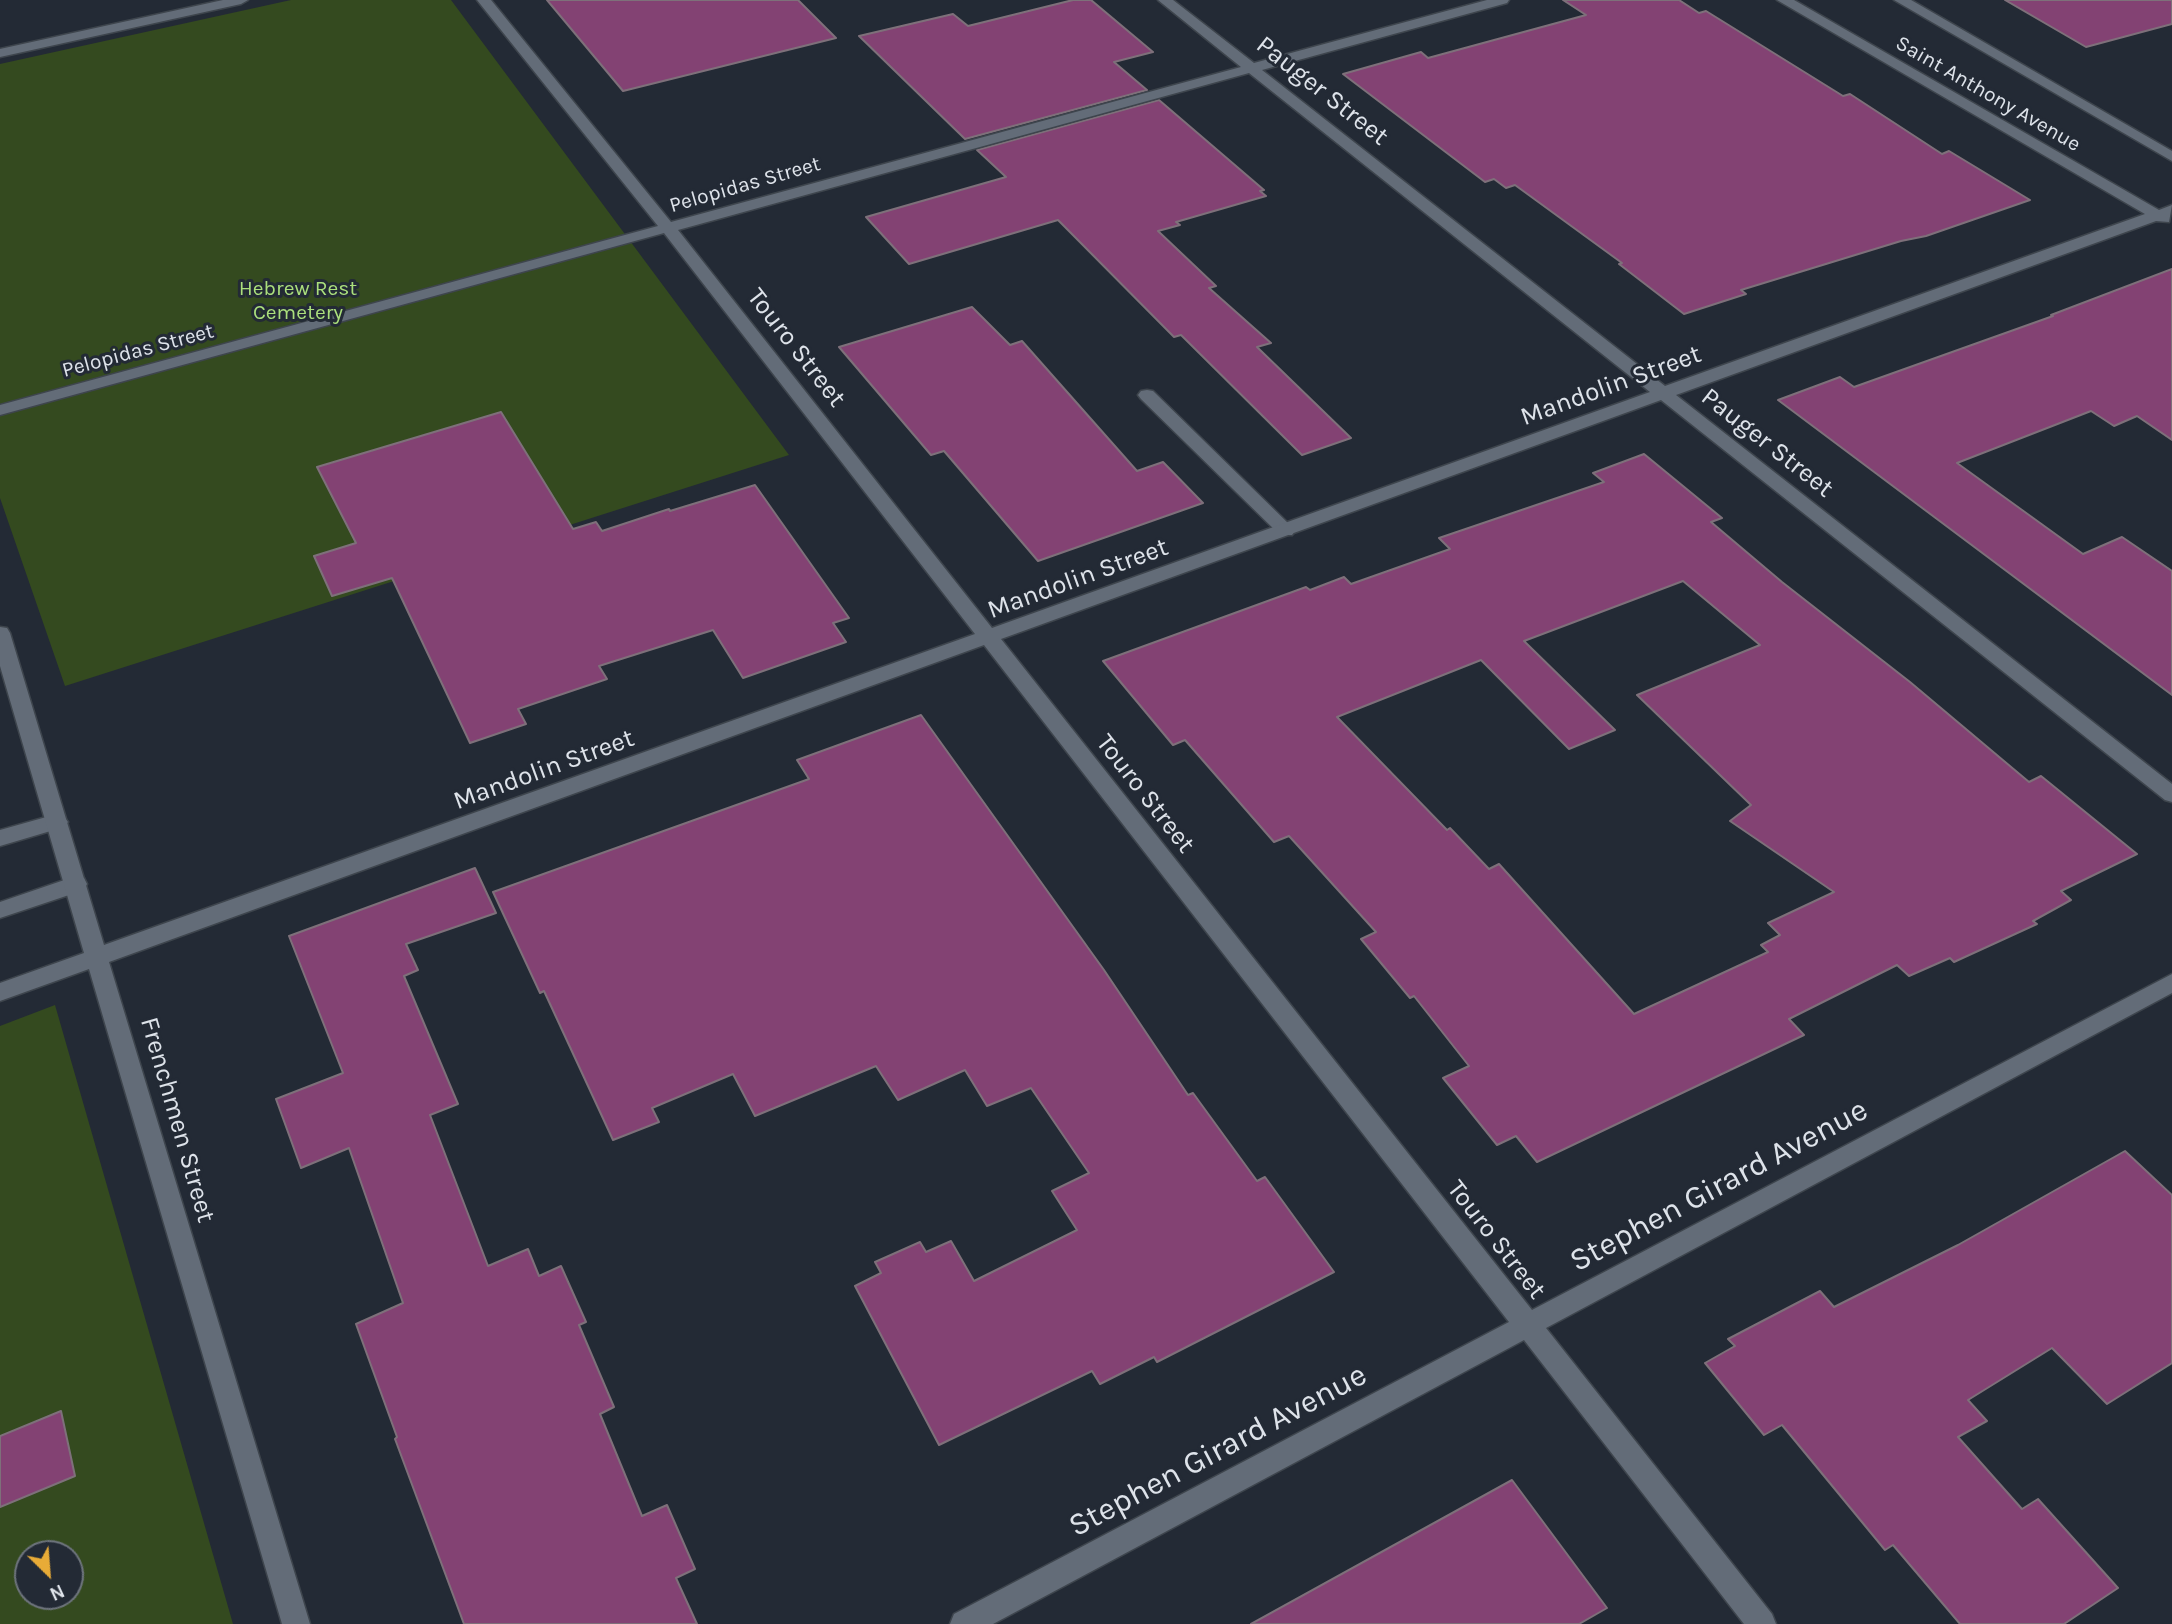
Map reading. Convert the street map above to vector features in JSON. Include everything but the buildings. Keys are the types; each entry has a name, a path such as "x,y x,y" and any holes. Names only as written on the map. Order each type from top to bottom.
{"street":[{"path":"0,53 241,0"},
{"name":"Touro Street","path":"484,0 668,228 987,639 1762,1624"},
{"name":"Pauger Street","path":"1165,0 2172,795"},
{"name":"Pelopidas Street","path":"0,410 1502,0"},
{"name":"Saint Anthony Avenue","path":"1784,0 2167,217"},
{"name":"Saint Anthony Avenue","path":"1900,0 2172,157"},
{"name":"Mandolin Street","path":"0,992 2167,217"},
{"path":"1147,395 1286,531"},
{"name":"Frenchmen Street","path":"0,633 296,1624"},
{"path":"0,838 57,822"},
{"path":"0,910 76,884"},
{"name":"Stephen Girard Avenue","path":"964,1624 2172,983"}],"green space":[{"name":"Hebrew Rest Cemetery","path":"291,0 451,0 789,455 65,686 0,498 0,64"},
{"path":"55,1005 233,1624 0,1624 0,1026"}]}
